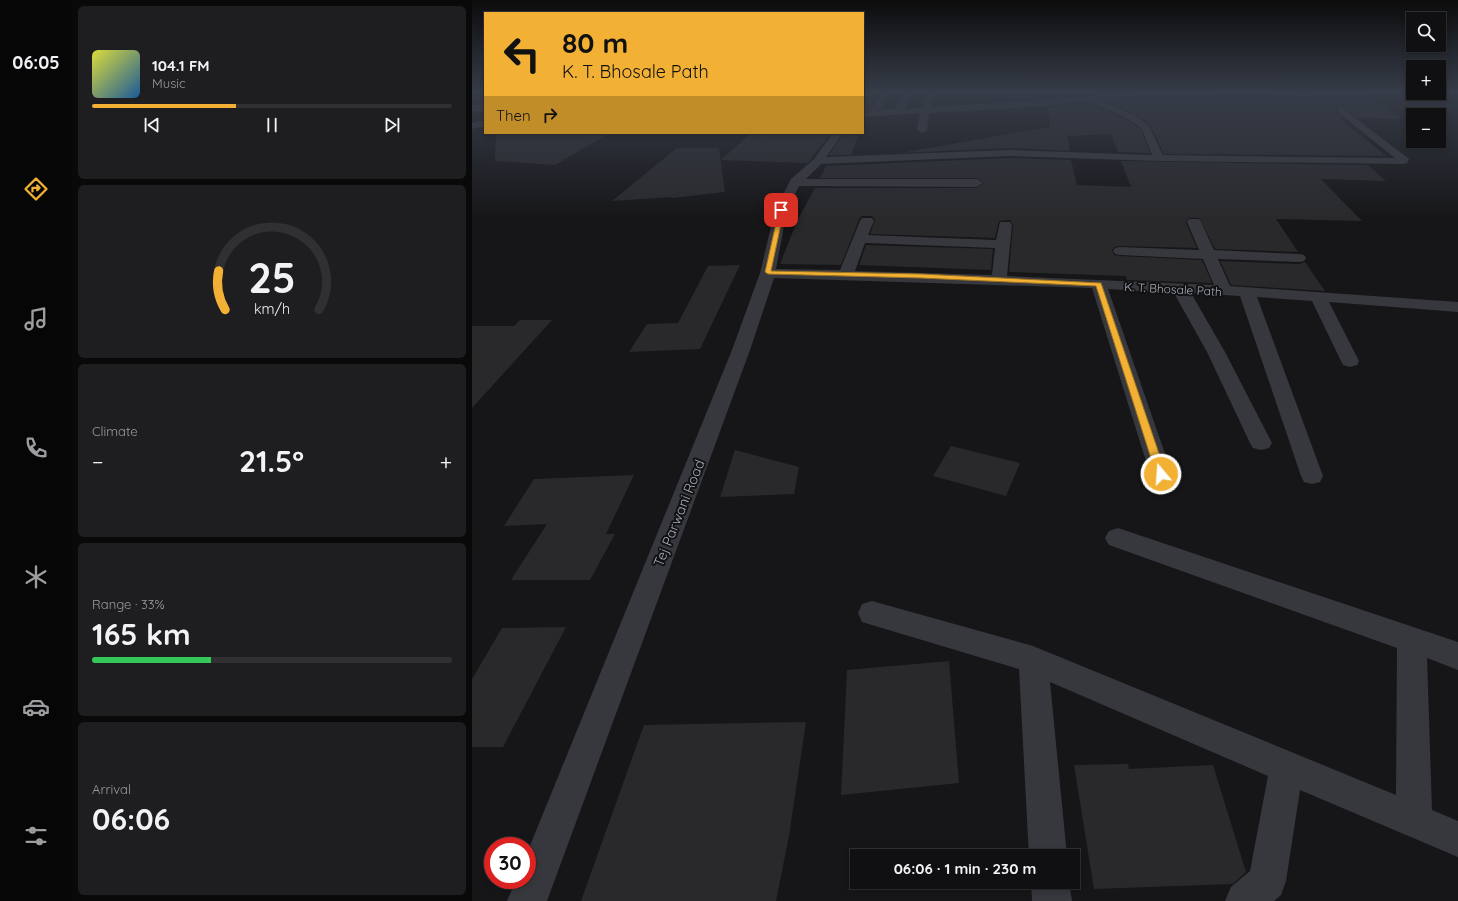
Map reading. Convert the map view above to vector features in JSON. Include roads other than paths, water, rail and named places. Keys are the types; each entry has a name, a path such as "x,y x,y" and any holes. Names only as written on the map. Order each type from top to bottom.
{"street":[{"name":"Tej Parwani Road","path":"527,901 703,452 741,350 768,272 781,210 795,182 818,161 837,135"},
{"path":"1149,135 1159,158"},
{"path":"818,161 1009,153 1159,158 1403,161 1404,159 1373,135"},
{"path":"795,182 977,183"},
{"path":"846,274 867,221"},
{"path":"1194,222 1210,254 1225,292"},
{"path":"999,280 1005,225"},
{"path":"860,239 1003,244"},
{"path":"1120,251 1299,258"},
{"name":"K. T. Bhosale Path","path":"768,272 1098,284 1458,307"},
{"path":"1098,284 1161,474"},
{"path":"1180,289 1216,352 1261,443"},
{"path":"1247,293 1312,476"},
{"path":"1318,297 1350,361"},
{"path":"1118,538 1458,656"},
{"path":"872,613 1033,660 1414,819 1458,839"},
{"path":"1412,641 1414,819"},
{"path":"1033,660 1047,849"},
{"path":"1245,901 1267,880 1287,766"},
{"path":"1051,889 1052,901"}]}
